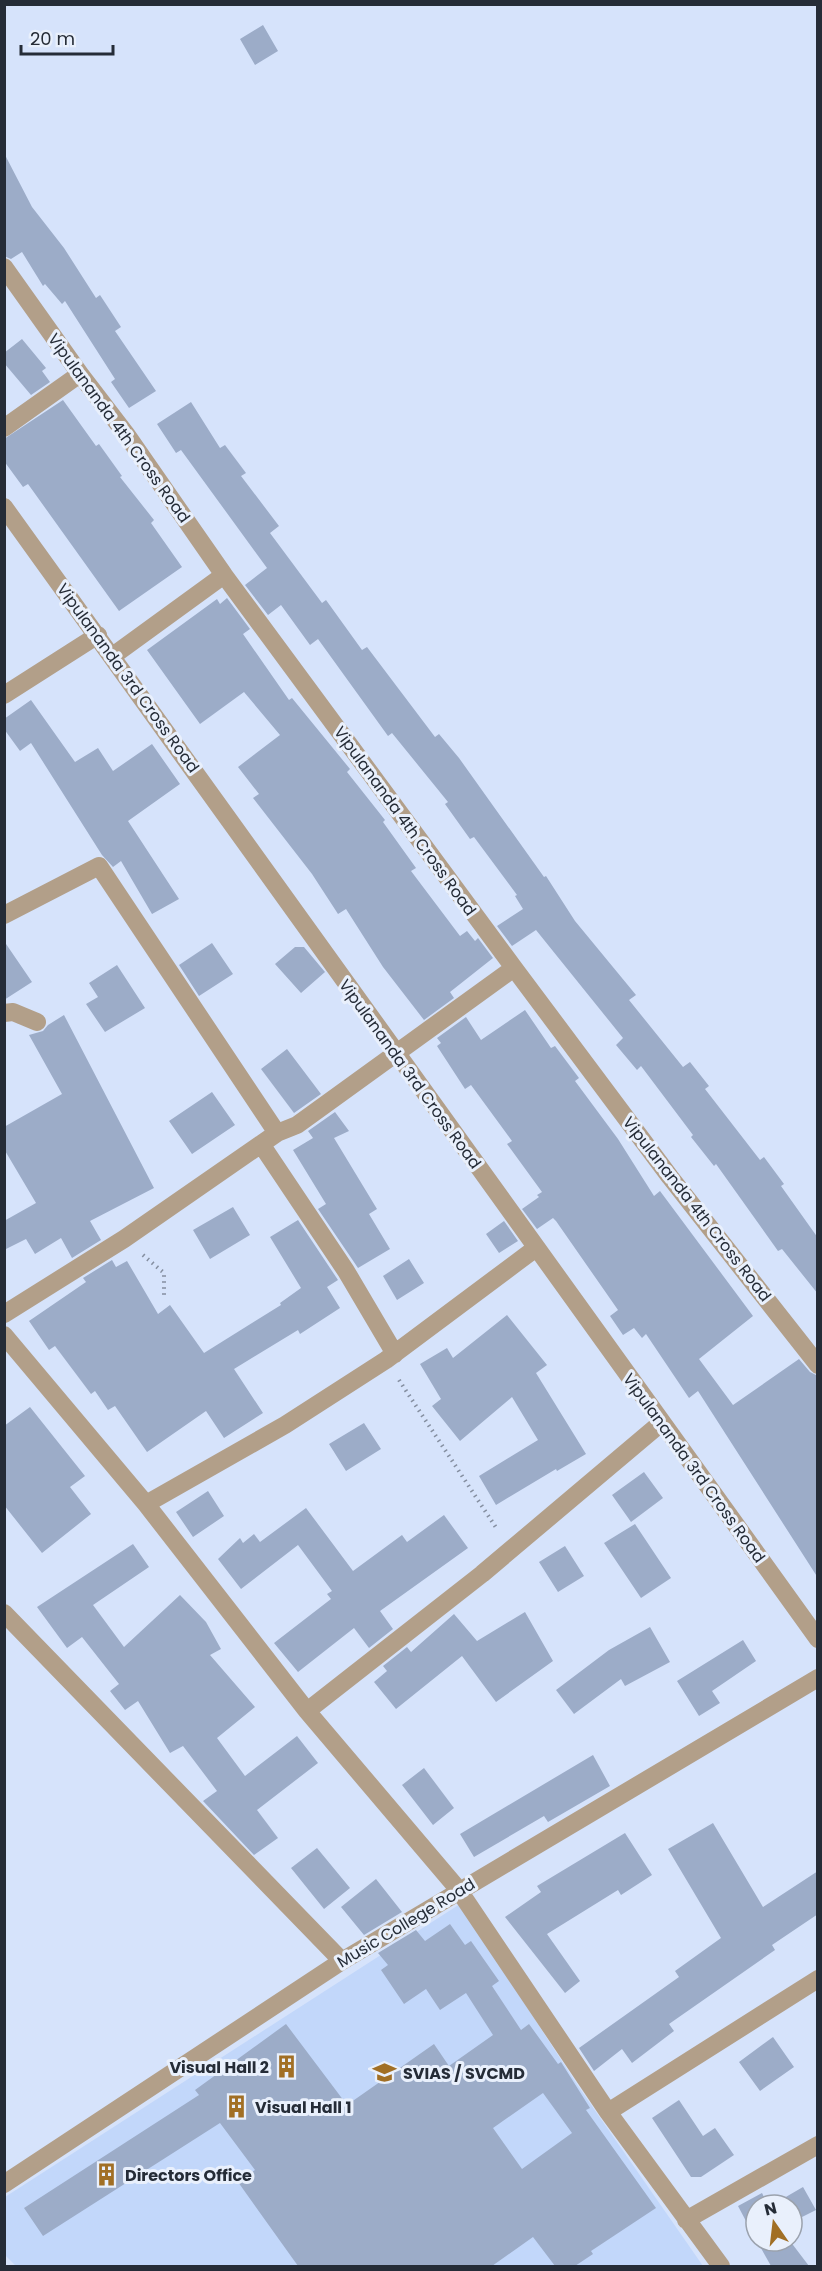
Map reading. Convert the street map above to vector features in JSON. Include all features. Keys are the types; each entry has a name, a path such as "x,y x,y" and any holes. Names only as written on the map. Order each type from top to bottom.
{"street":[{"name":"Vipulananda 4th Cross Road","path":"4,267 126,434 224,575 514,968 670,1177 818,1365"},
{"path":"4,428 80,374"},
{"name":"Vipulananda 3rd Cross Road","path":"4,507 114,655 395,1054 818,1639"},
{"path":"114,655 224,575"},
{"path":"4,695 98,634"},
{"path":"4,915 99,866 277,1133"},
{"path":"4,1314 124,1239 277,1133 297,1125 514,968"},
{"path":"4,1013 13,1012 37,1022"},
{"path":"261,1144 346,1271 391,1357"},
{"path":"146,1504 285,1425 391,1357 536,1248"},
{"path":"4,1335 146,1504 307,1712 458,1890 608,2112 721,2266"},
{"path":"307,1712 510,1550 661,1424"},
{"path":"4,1613 342,1961"},
{"name":"Music College Road","path":"4,2184 342,1961 818,1678"},
{"path":"608,2112 818,1979"},
{"path":"686,2220 818,2145"}],"path":[{"path":"124,1239 164,1274 164,1296"},
{"path":"391,1357 510,1550"}],"shaded area":[{"name":"SVIAS / SVCMD","path":"460,1904 578,2086 703,2266 16,2266 5,2255 5,2197"}],"building":[{"path":"263,25 278,51 255,65 240,39"},
{"path":"4,153 32,207 64,248 96,298 100,295 121,327 115,331 156,391 129,408 111,382 115,379 65,301 62,304 45,284 43,286 22,252 11,259 4,256"},
{"path":"22,339 46,368 42,371 50,382 31,395 4,363 4,353"},
{"path":"63,400 96,446 99,444 122,476 120,477 154,520 151,523 182,567 119,611 28,484 23,487 4,461 4,439"},
{"path":"191,402 220,448 225,445 246,473 241,476 279,526 270,533 322,603 326,600 362,650 367,647 435,737 439,734 459,758 544,877 546,876 575,921 636,995 629,1000 683,1067 690,1062 709,1086 705,1089 760,1160 764,1157 784,1184 781,1186 818,1238 818,1294 782,1249 778,1251 716,1164 714,1166 691,1137 693,1135 641,1066 637,1070 616,1045 623,1038 536,930 512,946 497,926 523,909 515,896 517,895 474,837 470,839 445,804 448,802 392,733 388,736 318,639 310,645 281,605 268,615 245,585 267,568 181,450 176,453 157,424"},
{"path":"227,598 250,629 243,634 289,700 292,698 350,769 347,772 385,820 383,822 416,868 411,871 460,936 467,931 475,941 478,938 493,958 450,992 454,998 424,1020 383,967 346,909 338,914 312,874 253,798 259,794 238,767 280,735 244,692 200,724 147,650 217,599 220,604"},
{"path":"31,700 75,762 98,748 113,771 152,744 180,784 128,821 179,899 152,914 121,861 113,867 102,855 31,743 20,751 4,729 4,719"},
{"path":"4,941 32,982 4,1000"},
{"path":"212,943 233,974 199,996 179,965"},
{"path":"295,947 304,947 325,972 301,993 275,964"},
{"path":"117,965 145,1008 105,1032 86,1004 98,997 89,983"},
{"path":"525,1010 551,1048 555,1046 579,1078 575,1081 618,1139 654,1196 660,1191 753,1316 699,1359 733,1405 799,1359 810,1372 818,1376 818,1578 698,1391 689,1398 646,1334 642,1338 634,1328 623,1335 610,1316 618,1310 556,1221 553,1218 537,1229 522,1209 539,1197 537,1195 542,1192 507,1144 512,1141 471,1085 465,1089 437,1046 441,1043 437,1038 466,1017 481,1040"},
{"path":"64,1015 154,1188 90,1221 101,1240 72,1258 61,1238 35,1254 26,1239 4,1250 4,1221 36,1203 4,1149 4,1127 62,1094 29,1035 43,1031"},
{"path":"287,1049 321,1094 294,1113 261,1069"},
{"path":"212,1092 235,1125 192,1154 169,1121"},
{"path":"335,1112 349,1131 334,1138 377,1209 369,1214 390,1249 358,1268 318,1209 326,1204 293,1150 313,1138 308,1131"},
{"path":"233,1207 250,1235 210,1259 193,1230"},
{"path":"298,1220 338,1280 327,1287 340,1308 300,1334 298,1330 234,1369 263,1413 224,1438 206,1411 147,1452 115,1406 108,1410 95,1391 91,1394 55,1346 49,1350 29,1321 86,1282 83,1278 112,1260 116,1267 127,1261 158,1314 170,1305 204,1353 281,1305 280,1303 301,1288 270,1237"},
{"path":"504,1221 518,1241 499,1253 486,1234"},
{"path":"409,1259 424,1283 397,1300 383,1276"},
{"path":"507,1315 547,1365 536,1373 586,1454 496,1505 479,1476 538,1440 512,1397 460,1441 432,1406 441,1399 420,1364 447,1348 453,1358"},
{"path":"30,1407 85,1476 70,1487 91,1514 42,1553 4,1505 4,1426"},
{"path":"364,1423 381,1449 346,1471 329,1444"},
{"path":"644,1472 663,1498 631,1522 612,1495"},
{"path":"208,1491 224,1516 193,1537 176,1512"},
{"path":"306,1508 353,1571 402,1535 407,1542 444,1515 468,1548 380,1611 393,1629 369,1648 354,1628 298,1672 274,1643 331,1599 327,1594 332,1591 298,1545 241,1589 218,1559 240,1538 243,1543 254,1534 260,1542"},
{"path":"635,1524 671,1578 641,1598 604,1543"},
{"path":"133,1544 149,1567 93,1605 124,1647 180,1595 206,1622 221,1649 210,1655 255,1707 217,1738 245,1776 297,1736 318,1763 257,1810 278,1838 254,1855 203,1801 217,1791 183,1746 170,1753 138,1701 125,1710 110,1691 119,1684 82,1637 67,1648 37,1607"},
{"path":"565,1546 584,1576 558,1592 539,1562"},
{"path":"525,1612 553,1661 496,1702 462,1656 396,1709 374,1682 387,1671 383,1666 407,1647 411,1652 454,1614 477,1641"},
{"path":"650,1627 670,1662 625,1686 621,1679 574,1714 556,1690 609,1650"},
{"path":"743,1640 756,1661 712,1691 720,1703 699,1716 677,1681"},
{"path":"593,1755 610,1786 548,1822 544,1816 474,1857 460,1834"},
{"path":"424,1768 454,1808 433,1825 402,1785"},
{"path":"713,1823 763,1907 818,1871 818,1914 772,1945 775,1950 669,2024 674,2031 632,2063 622,2049 594,2071 579,2048 679,1977 675,1971 721,1938 668,1849"},
{"path":"625,1833 652,1875 621,1895 618,1890 547,1934 580,1981 565,1993 505,1917 541,1892 537,1886"},
{"path":"317,1848 350,1888 324,1909 291,1868"},
{"path":"376,1879 402,1912 364,1935 341,1907"},
{"name":"SVIAS / SVCMD","path":"450,1924 465,1945 471,1941 499,1981 492,1986 521,2030 529,2024 558,2064 561,2062 590,2108 586,2110 656,2208 591,2251 593,2254 575,2266 555,2266 533,2237 492,2266 298,2266 238,2182 255,2170 220,2123 43,2236 24,2208 199,2095 195,2090 286,2024 347,2105 434,2044 449,2066 493,2035 466,1993 440,2010 426,1989 404,2004 381,1970 388,1965 378,1953 416,1930 425,1941","holes":["543,2093 572,2133 522,2169 493,2128"]},
{"path":"773,2037 794,2067 760,2091 739,2062"},
{"path":"679,2100 703,2136 715,2128 734,2155 701,2177 691,2177 652,2118"},
{"path":"803,2187 816,2210 804,2216 804,2193 793,2193"},
{"path":"744,2203 744,2217 738,2206"},
{"path":"764,2253 799,2253 809,2266 771,2266"}],"place":[{"name":"Visual Hall 2","path":"287,2067"},
{"name":"SVIAS / SVCMD","path":"385,2073"},
{"name":"Visual Hall 1","path":"237,2107"},
{"name":"Directors Office","path":"107,2175"}]}
